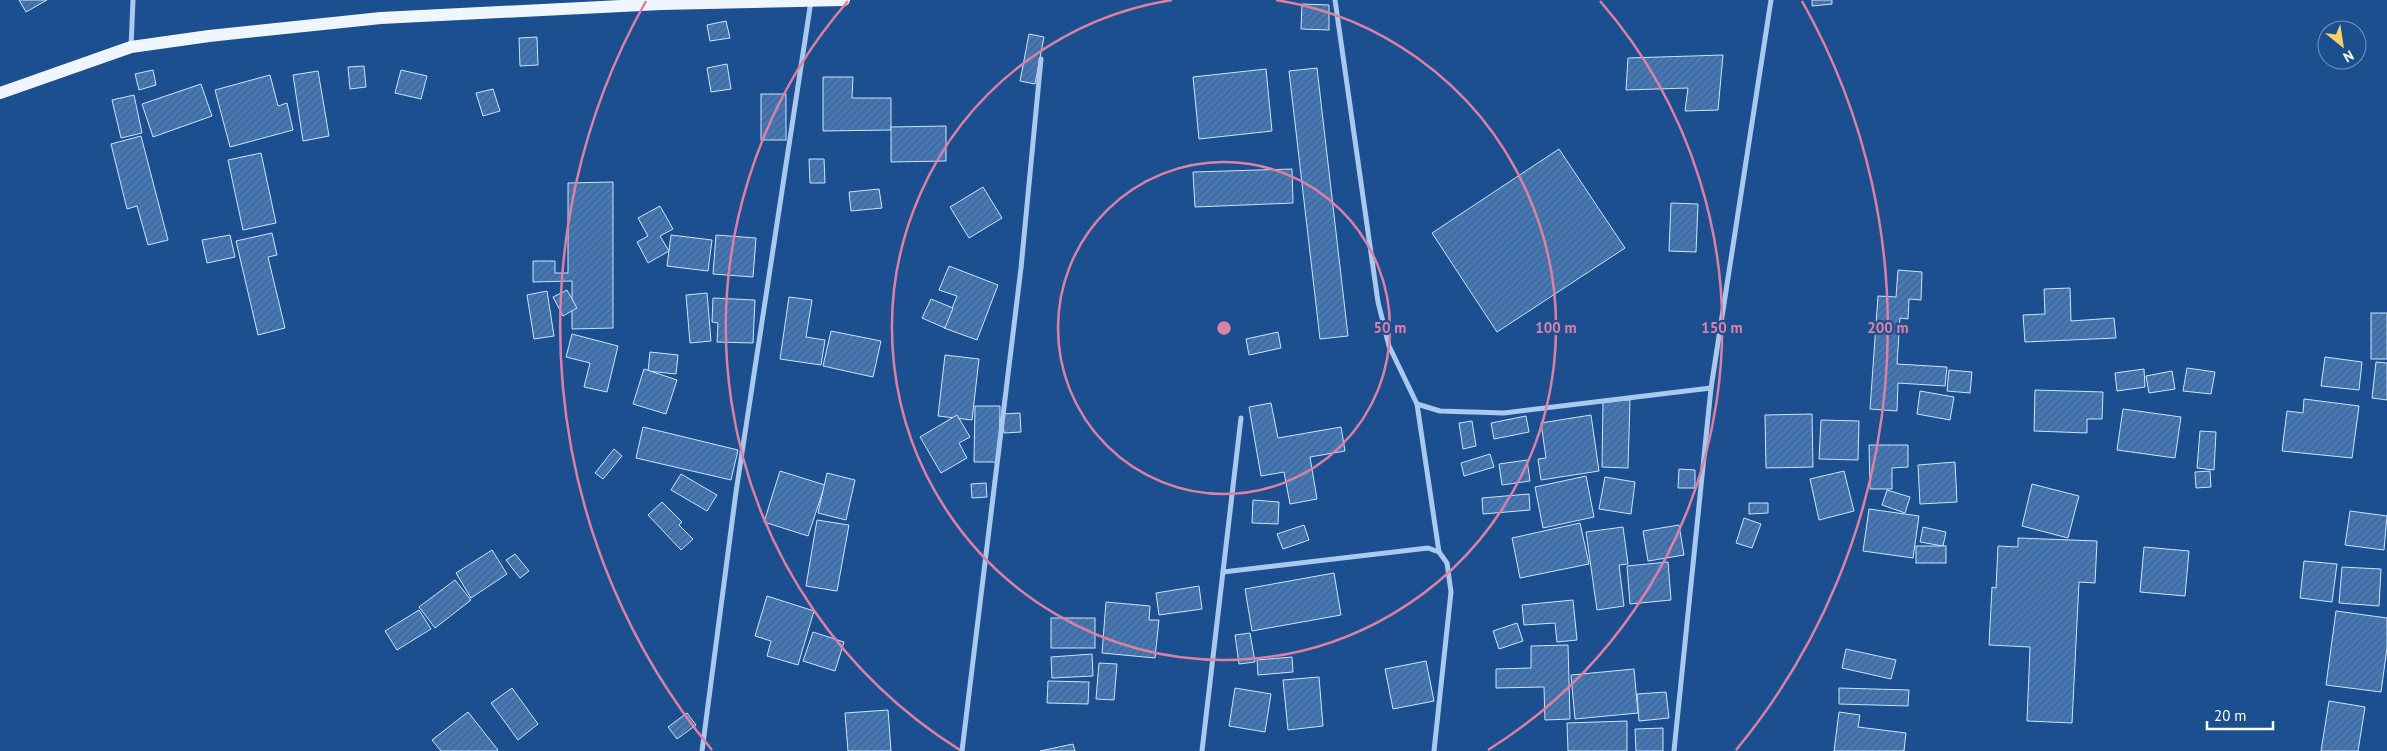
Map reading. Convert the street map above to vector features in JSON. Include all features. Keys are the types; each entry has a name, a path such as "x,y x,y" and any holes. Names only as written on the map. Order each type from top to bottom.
{"main road":[{"path":"0,93 132,48 209,36 381,18 661,2 844,0"}],"street":[{"path":"132,48 133,0"},
{"path":"702,751 736,492 811,0"},
{"path":"1335,0 1378,302 1389,346 1417,404 1439,552 1447,564 1451,592 1434,751"},
{"path":"1674,751 1711,388 1771,0"},
{"path":"962,751 1022,268 1041,59"},
{"path":"1417,404 1440,411 1504,413 1711,388"},
{"path":"1202,751 1241,418"},
{"path":"1223,572 1428,548 1439,552"}],"building":[{"path":"19,0 47,0 26,12"},
{"path":"1812,0 1832,0 1832,4 1812,6"},
{"path":"1302,4 1329,5 1329,30 1301,29"},
{"path":"726,21 730,38 710,41 707,25"},
{"path":"1029,34 1044,37 1035,84 1020,81"},
{"path":"537,37 538,65 520,66 519,38"},
{"path":"1723,55 1718,110 1685,111 1688,88 1626,90 1628,58"},
{"path":"727,64 731,89 711,92 707,68"},
{"path":"364,66 366,87 350,89 348,67"},
{"path":"1317,68 1348,336 1320,339 1289,71"},
{"path":"1266,69 1272,131 1199,139 1193,77"},
{"path":"153,70 156,85 139,90 135,74"},
{"path":"401,70 427,76 421,99 395,93"},
{"path":"318,71 329,136 303,141 293,75"},
{"path":"270,75 278,106 287,103 293,130 230,147 215,90"},
{"path":"823,77 853,77 852,98 891,98 891,130 823,131"},
{"path":"201,84 212,116 153,137 142,104"},
{"path":"493,89 500,111 483,116 476,93"},
{"path":"761,94 786,94 786,140 761,140"},
{"path":"134,95 142,133 121,138 112,100"},
{"path":"946,126 946,161 891,162 891,127"},
{"path":"141,136 168,240 148,245 137,206 127,209 111,144"},
{"path":"1559,149 1625,248 1497,332 1432,233"},
{"path":"261,153 276,223 243,230 228,160"},
{"path":"809,159 824,159 825,183 810,183"},
{"path":"1292,169 1293,203 1195,207 1193,172"},
{"path":"613,182 613,328 572,329 572,281 533,282 533,261 555,261 555,273 568,273 568,183"},
{"path":"983,187 1002,218 969,238 950,207"},
{"path":"879,189 882,208 851,211 849,192"},
{"path":"1671,203 1698,204 1696,252 1669,251"},
{"path":"660,206 673,229 660,236 669,251 648,263 637,242 648,236 638,218"},
{"path":"272,233 277,255 268,257 285,328 258,335 236,241"},
{"path":"230,235 235,257 207,263 202,240"},
{"path":"671,235 712,240 708,271 667,266"},
{"path":"716,235 756,238 753,277 713,274"},
{"path":"949,266 998,285 977,340 944,328 957,296 939,290"},
{"path":"1898,270 1922,272 1921,300 1909,299 1908,319 1900,318 1897,364 1947,367 1945,386 1898,383 1897,411 1870,409 1878,296 1896,297"},
{"path":"2070,288 2071,321 2114,318 2116,338 2025,342 2023,315 2045,314 2044,289"},
{"path":"567,290 577,308 563,316 553,297"},
{"path":"547,291 554,336 534,339 527,295"},
{"path":"707,293 711,341 690,343 686,295"},
{"path":"789,297 812,300 806,337 825,340 821,365 780,359"},
{"path":"713,298 755,300 753,343 717,342 718,323 712,322"},
{"path":"931,299 953,308 945,328 922,318"},
{"path":"2371,313 2387,313 2387,359 2371,359"},
{"path":"831,331 881,341 873,377 823,366"},
{"path":"1278,332 1281,348 1249,355 1246,339"},
{"path":"572,334 618,346 607,392 584,387 590,363 566,357"},
{"path":"650,352 678,355 676,374 648,371"},
{"path":"945,355 979,359 972,420 938,416"},
{"path":"2325,357 2362,362 2359,390 2321,386"},
{"path":"2376,362 2387,363 2387,400 2372,398"},
{"path":"2187,368 2215,372 2211,394 2183,391"},
{"path":"644,369 677,380 666,414 633,404"},
{"path":"2144,369 2145,387 2117,391 2115,373"},
{"path":"1949,370 1972,372 1970,393 1947,391"},
{"path":"2172,371 2175,389 2149,393 2146,376"},
{"path":"2035,390 2103,392 2102,419 2087,419 2087,433 2034,431"},
{"path":"1920,391 1954,397 1950,420 1917,414"},
{"path":"2304,399 2359,406 2352,458 2282,451 2287,411 2303,413"},
{"path":"1603,400 1630,400 1628,468 1602,467"},
{"path":"1271,403 1278,438 1341,427 1345,451 1310,457 1317,499 1290,504 1284,472 1261,476 1249,407"},
{"path":"975,406 1000,406 999,462 974,462"},
{"path":"2123,409 2181,417 2175,458 2117,450"},
{"path":"1020,413 1021,432 1004,433 1002,414"},
{"path":"1812,414 1813,467 1766,468 1765,415"},
{"path":"957,415 970,437 959,443 967,458 941,473 920,437"},
{"path":"1591,415 1599,471 1541,480 1538,459 1546,458 1541,423"},
{"path":"1526,416 1529,432 1494,439 1491,423"},
{"path":"1821,420 1859,421 1858,460 1819,459"},
{"path":"1472,421 1476,446 1463,449 1459,423"},
{"path":"643,427 738,450 731,480 636,458"},
{"path":"2200,431 2216,432 2214,470 2197,468"},
{"path":"1869,445 1908,445 1908,467 1892,468 1892,489 1870,489"},
{"path":"614,449 622,456 603,479 595,473"},
{"path":"1490,454 1494,467 1464,476 1461,463"},
{"path":"1527,460 1530,481 1502,485 1499,464"},
{"path":"1955,462 1957,502 1920,504 1918,465"},
{"path":"1679,469 1695,470 1695,488 1678,488"},
{"path":"780,471 825,485 808,536 764,522"},
{"path":"1844,471 1854,511 1819,520 1810,479"},
{"path":"2210,471 2211,487 2196,488 2195,472"},
{"path":"827,473 855,480 846,520 818,513"},
{"path":"681,474 717,495 707,511 671,490"},
{"path":"1586,476 1594,517 1543,528 1535,487"},
{"path":"1605,477 1635,482 1631,514 1599,509"},
{"path":"986,483 987,497 972,498 971,484"},
{"path":"2032,484 2079,496 2068,538 2022,526"},
{"path":"1887,490 1910,497 1905,513 1882,505"},
{"path":"1529,494 1530,510 1483,514 1482,498"},
{"path":"1253,500 1279,502 1278,524 1252,523"},
{"path":"662,502 682,522 679,525 693,539 681,550 648,515"},
{"path":"1749,503 1768,503 1768,513 1749,514"},
{"path":"1869,509 1919,516 1913,558 1863,551"},
{"path":"2350,511 2387,516 2384,550 2345,545"},
{"path":"1744,518 1761,524 1752,548 1736,543"},
{"path":"817,520 849,525 837,591 806,586"},
{"path":"1580,523 1589,564 1520,578 1512,538"},
{"path":"1304,525 1309,540 1283,549 1277,534"},
{"path":"1679,525 1684,555 1648,561 1643,531"},
{"path":"1623,527 1628,564 1619,565 1624,606 1597,610 1586,532"},
{"path":"1923,527 1946,532 1943,546 1920,542"},
{"path":"2018,538 2097,541 2095,583 2079,582 2072,723 2027,721 2030,647 1989,645 1992,587 1996,588 1998,546 2018,547"},
{"path":"1916,546 1946,546 1946,563 1916,563"},
{"path":"2144,547 2189,551 2185,596 2140,592"},
{"path":"492,550 507,574 471,598 456,573"},
{"path":"515,554 529,571 520,578 506,560"},
{"path":"2304,561 2337,564 2332,602 2300,598"},
{"path":"1668,562 1671,600 1630,604 1627,566"},
{"path":"2342,567 2381,569 2379,606 2339,603"},
{"path":"1334,573 1341,615 1252,631 1245,589"},
{"path":"455,580 471,600 435,628 419,607"},
{"path":"1199,586 1202,609 1159,615 1156,593"},
{"path":"767,596 814,611 798,665 767,656 771,641 755,636"},
{"path":"1573,600 1577,640 1557,642 1555,623 1524,625 1522,605"},
{"path":"1106,602 1150,606 1149,620 1159,620 1155,658 1102,653"},
{"path":"419,610 431,629 397,650 385,631"},
{"path":"2336,611 2387,618 2387,648 2381,692 2326,685"},
{"path":"1051,618 1095,618 1095,648 1051,648"},
{"path":"1517,623 1523,641 1499,649 1493,631"},
{"path":"813,632 844,642 835,671 803,661"},
{"path":"1250,633 1255,662 1239,664 1235,635"},
{"path":"1568,645 1570,719 1545,720 1544,687 1496,688 1496,669 1531,668 1531,646"},
{"path":"1846,649 1896,660 1891,679 1842,668"},
{"path":"1092,654 1093,676 1052,678 1051,657"},
{"path":"1292,657 1293,672 1258,675 1257,660"},
{"path":"1426,661 1434,701 1393,709 1385,669"},
{"path":"1099,663 1117,664 1114,700 1096,699"},
{"path":"1634,669 1638,713 1575,719 1571,675"},
{"path":"1319,677 1323,726 1288,730 1283,680"},
{"path":"1048,681 1089,682 1088,704 1047,703"},
{"path":"512,688 538,724 518,740 491,703"},
{"path":"1235,688 1271,694 1265,732 1229,726"},
{"path":"1839,688 1909,690 1908,706 1839,704"},
{"path":"1666,692 1669,718 1639,721 1637,694"},
{"path":"2329,701 2365,707 2358,751 2321,751"},
{"path":"888,710 891,751 848,751 845,713"},
{"path":"468,712 498,750 441,751 432,740"},
{"path":"1839,712 1860,715 1858,727 1906,733 1904,751 1834,751"},
{"path":"687,713 696,725 677,739 668,727"},
{"path":"1627,721 1627,751 1568,751 1567,723"},
{"path":"1663,728 1663,751 1636,751 1635,729"},
{"path":"1073,744 1075,751 1040,751"}]}
